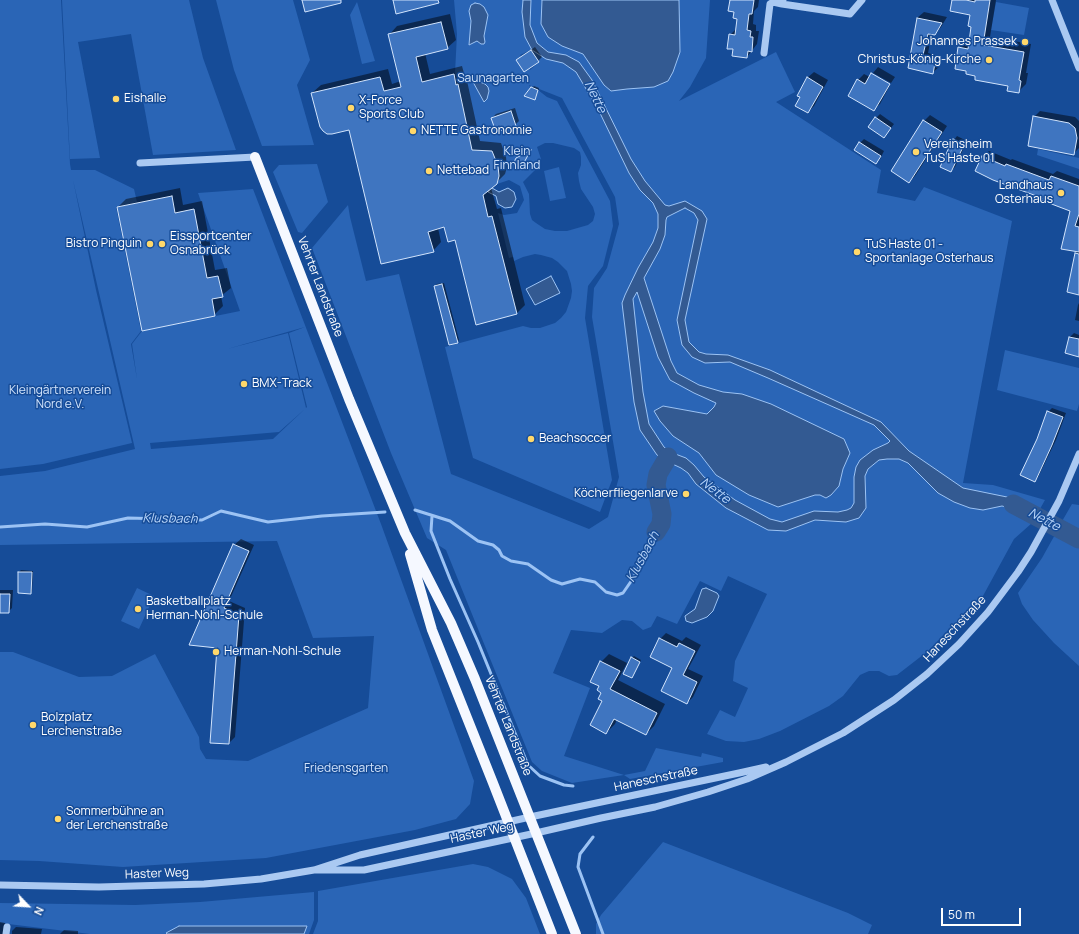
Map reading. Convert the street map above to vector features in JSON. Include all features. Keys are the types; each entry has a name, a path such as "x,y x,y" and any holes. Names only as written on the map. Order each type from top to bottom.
{"main road":[{"name":"Vehrter Landstraße","path":"255,157 349,400 405,533 451,623 475,679 576,934"},
{"name":"Vehrter Landstraße","path":"405,533 432,630 552,934"}],"street":[{"path":"764,53 770,4 773,2 782,2 850,14 862,0"},
{"path":"1052,0 1079,68"},
{"name":"Vehrter Landstraße","path":"140,163 255,157"},
{"name":"Haneschstraße","path":"536,833 663,805 748,779 786,762 843,733 894,700 927,674 959,644 988,612 1018,572 1044,530 1079,454"},
{"name":"Haneschstraße","path":"530,817 786,762"},
{"name":"Haster Weg","path":"0,885 99,887 204,884 261,879 314,870 360,855 530,817"},
{"name":"Haster Weg","path":"314,870 364,870 536,833"}],"green space":[{"path":"0,0 61,0 71,170 95,170 134,189 137,202 116,207 141,331 131,344 137,379 132,344 142,331 240,311 198,193 253,189 381,524 474,781 470,804 456,819 415,830 266,858 123,867 39,861 0,860 0,652 13,652 79,677 112,676 155,654 199,737 200,749 206,759 248,761 368,708 374,636 313,638 277,541 0,545 0,476 45,471 135,449 73,180 96,290 132,443 43,464 0,469","holes":["305,327 289,333 306,408 288,333 227,349","305,409 273,439 151,449 150,443 279,432"]},
{"path":"62,0 189,0 203,58 236,150 153,155 131,34 78,42 100,158 70,159"},
{"path":"216,0 293,0 310,60 297,85 314,145 262,146 234,70"},
{"path":"454,0 542,0 541,24 562,46 583,54 604,85 611,91 627,89 680,52 679,0 710,0 706,58 690,87 679,101 776,52 795,92 776,102 881,170 877,193 915,201 924,187 1012,221 963,483 993,485 1045,500 1032,523 1014,539 978,605 954,631 948,630 928,651 897,675 889,676 879,671 869,671 860,675 843,696 829,706 780,731 759,739 744,742 726,741 707,734 720,710 735,717 748,688 733,681 735,661 767,594 728,576 721,591 700,581 677,624 657,616 651,627 643,630 632,621 622,620 602,633 571,630 553,673 590,688 564,756 624,775 572,783 542,771 532,762 446,550 427,538 391,453 312,248 348,205 366,281 399,274 451,474 589,529 608,517 619,477 592,317 594,288 607,268 619,224 615,197 562,98 529,85 547,97 557,101 610,201 613,226 603,266 588,286 585,318 612,480 600,512 473,458 445,347 523,326 540,328 555,323 566,312 572,291 567,271 552,258 535,254 514,261 513,257 509,258 498,213 504,215 517,213 524,200 520,186 509,180 497,184 499,176 495,158 487,151 480,150 473,155 455,73 457,34","holes":["531,50 539,62 530,70 520,55","545,143 553,143 574,148 580,152 581,165 578,173 579,181 581,189 593,207 595,214 593,221 588,225 567,231 555,231 545,229 532,220 530,214 529,194 523,182 540,165 541,159 537,147","723,392 850,453 843,469 839,486 826,498 820,495 815,495 778,507 716,475 699,453 660,421 654,411 663,406 707,414 714,407"]},
{"path":"357,2 375,61 362,64 350,15"},
{"path":"996,2 1029,8 1024,35 991,30"},
{"path":"1038,149 1079,158 1079,169 1037,155"},
{"path":"317,164 328,202 302,233 298,232 273,172 279,165"},
{"path":"559,167 566,198 550,201 544,171"},
{"path":"1005,350 1079,368 1079,404 1077,411 997,390"},
{"path":"1072,504 1079,505 1079,534 1061,523"},
{"path":"1057,531 1079,544 1079,666 1054,643 1033,620 1022,604 1018,593 1042,558"},
{"name":"Basketballplatz Herman-Nohl-Schule","path":"137,588 154,596 139,629 121,621"},
{"path":"656,748 701,757 702,753 723,758 723,762 630,779 624,775 645,771"},
{"path":"663,842 848,913 872,925 868,934 596,934 596,924 601,915"},
{"path":"473,864 488,867 512,879 526,898 540,934 313,934 318,921 318,891"},
{"path":"314,892 314,920 309,934 90,934 0,923 0,903 135,905 200,902"}],"water":[{"path":"523,0 531,0 530,25 537,43 548,52 566,55 579,62 592,80 631,159 645,181 665,205 669,206 685,201 702,211 707,219 685,320 689,342 699,352 706,354 728,355 770,370 881,422 909,451 963,488 1007,497 1038,511 1034,520 1010,508 1002,506 983,510 970,508 954,502 938,493 908,463 899,459 887,459 879,460 868,469 865,476 866,508 859,518 846,522 815,520 786,531 768,530 726,508 696,484 688,473 657,455 640,430 634,402 622,303 638,268 653,242 658,228 658,214 653,203 640,190 629,173 598,109 576,72 563,63 546,59 532,50 525,37 522,12","holes":["685,208 694,213 698,220 677,320 682,345 692,357 705,363 730,362 874,425 890,441 873,450 860,460 856,467 854,477 854,503 851,508 838,512 814,511 782,522 770,519 735,500 704,477 686,458 670,452 664,447 649,424 643,392 633,299 637,292 658,357 670,380 716,403 707,414 663,406 654,411 660,421 673,436 699,453 716,475 749,495 778,507 815,495 820,495 826,498 831,495 839,486 843,469 850,453 844,439 771,404 742,394 723,392 699,385 677,373 671,361 644,278 660,249 665,235 667,217"]},
{"path":"542,0 679,0 680,52 668,81 654,87 611,91 604,85 583,54 562,46 548,37 541,24"},
{"path":"475,3 484,7 488,15 484,36 485,42 484,44 481,44 477,41 469,45 471,21 469,11 471,5"},
{"path":"477,81 488,87 489,91 487,99 484,102 473,82"},
{"path":"492,188 499,192 508,188 514,192 516,199 512,207 505,208 498,204 496,196 488,192"},
{"path":"551,276 560,293 535,305 526,289"},
{"path":"1061,523 1079,534 1079,544 1057,531"},
{"path":"706,588 717,593 719,596 713,611 707,617 692,623 686,621 685,616 695,609 702,589"},
{"path":"179,926 307,926 304,934 166,933"}],"building":[{"path":"302,0 341,0 341,3 305,12"},
{"path":"393,0 438,0 439,3 396,14"},
{"path":"730,0 754,0 752,14 749,14 747,30 751,31 750,37 753,37 752,52 748,51 747,58 732,56 733,49 727,49 729,34 735,35 737,19 733,18 734,12 728,11"},
{"name":"Christus-König-Kirche","path":"952,0 966,0 975,2 975,0 990,0 983,45 1024,52 1019,80 1021,81 1019,93 1007,91 1008,86 975,80 975,76 966,74 966,71 955,69 958,47 968,49 971,27 968,26 970,15 950,11"},
{"path":"917,18 942,23 935,35 928,34 922,59 935,63 933,74 908,68"},
{"name":"Nettebad","path":"441,22 448,49 416,57 422,82 454,74 456,85 458,84 472,150 492,151 498,166 499,176 497,184 483,195 488,217 492,216 517,314 476,325 455,240 448,242 444,227 428,232 434,252 381,264 349,130 332,134 327,134 323,131 320,127 311,93 380,77 384,91 401,87 388,34"},
{"path":"531,50 539,62 524,72 516,60"},
{"path":"871,73 890,84 874,111 848,96 857,79 865,84"},
{"path":"807,77 823,87 808,113 795,106 800,97 797,96"},
{"path":"531,87 538,90 535,100 524,96"},
{"path":"511,111 516,126 496,132 491,118"},
{"path":"1033,116 1069,123 1075,128 1077,138 1074,155 1028,146"},
{"path":"875,117 891,128 884,138 868,127"},
{"name":"Vereinsheim TuS Haste 01","path":"923,120 942,132 909,183 891,171"},
{"path":"953,139 964,145 951,172 940,167"},
{"path":"859,142 881,156 876,164 854,150"},
{"path":"531,150 522,166 516,169 514,162 516,158"},
{"path":"982,156 1005,166 1006,164 1049,180 1051,176 1079,186 1079,214 1075,226 1079,227 1079,252 1061,249 1070,211 1041,200 1042,198 993,180 975,171"},
{"name":"Eissportcenter Osnabrück","path":"172,196 175,213 194,209 207,278 218,276 223,297 212,299 215,316 142,331 117,207"},
{"path":"1075,253 1079,254 1079,295 1067,292"},
{"path":"442,284 458,343 449,345 434,286"},
{"path":"1069,337 1079,339 1079,357 1065,353"},
{"path":"1047,411 1063,417 1035,482 1020,475 1037,439"},
{"name":"Herman-Nohl-Schule","path":"233,544 249,551 224,608 239,615 229,744 210,743 217,648 189,645"},
{"path":"18,572 32,572 31,594 18,593"},
{"path":"0,594 10,594 9,613 0,613"},
{"path":"659,638 677,647 679,643 695,651 683,675 697,682 687,704 661,691 672,668 650,657"},
{"path":"631,657 640,662 632,678 623,674"},
{"path":"600,661 620,671 610,689 657,713 646,735 614,719 606,734 590,725 602,701 598,699 601,693 597,690 599,686 590,682"}],"waterway":[{"name":"Klusbach","path":"656,532 661,524 662,514 656,485 658,474 668,457"},
{"name":"Nette","path":"1013,504 1079,539"},
{"name":"Klusbach","path":"415,510 450,521 478,541 493,545 499,550 502,556 511,561 528,564 551,580 562,584 580,579 595,582 606,592 617,595 623,593 634,577 656,532"},
{"name":"Klusbach","path":"0,527 45,524 87,527 128,518 202,520 221,511 268,522 322,516 385,512"},
{"path":"432,516 431,531 528,765 540,776 564,785 573,786"},
{"path":"593,837 580,854 578,867 603,934"}],"place":[{"name":"Johannes Prassek","path":"1025,42"},
{"name":"Christus-König-Kirche","path":"989,60"},
{"name":"Eishalle","path":"116,99"},
{"name":"X-Force Sports Club","path":"351,108"},
{"name":"NETTE Gastronomie","path":"413,131"},
{"name":"Vereinsheim TuS Haste 01","path":"916,152"},
{"name":"Nettebad","path":"429,171"},
{"name":"Landhaus Osterhaus","path":"1061,193"},
{"name":"Bistro Pinguin","path":"150,244"},
{"name":"Eissportcenter Osnabrück","path":"162,244"},
{"name":"TuS Haste 01 - Sportanlage Osterhaus","path":"857,252"},
{"name":"BMX-Track","path":"244,384"},
{"name":"Beachsoccer","path":"531,439"},
{"name":"Köcherfliegenlarve","path":"686,494"},
{"name":"Basketballplatz Herman-Nohl-Schule","path":"138,609"},
{"name":"Herman-Nohl-Schule","path":"216,652"},
{"name":"Bolzplatz Lerchenstraße","path":"33,725"},
{"name":"Sommerbühne an der Lerchenstraße","path":"58,819"}],"park label":[{"name":"Saunagarten","path":"493,79"},
{"name":"Klein Finnland","path":"517,159"},
{"name":"Kleingärtnerverein Nord e.V.","path":"60,398"},
{"name":"Friedensgarten","path":"346,769"}]}
